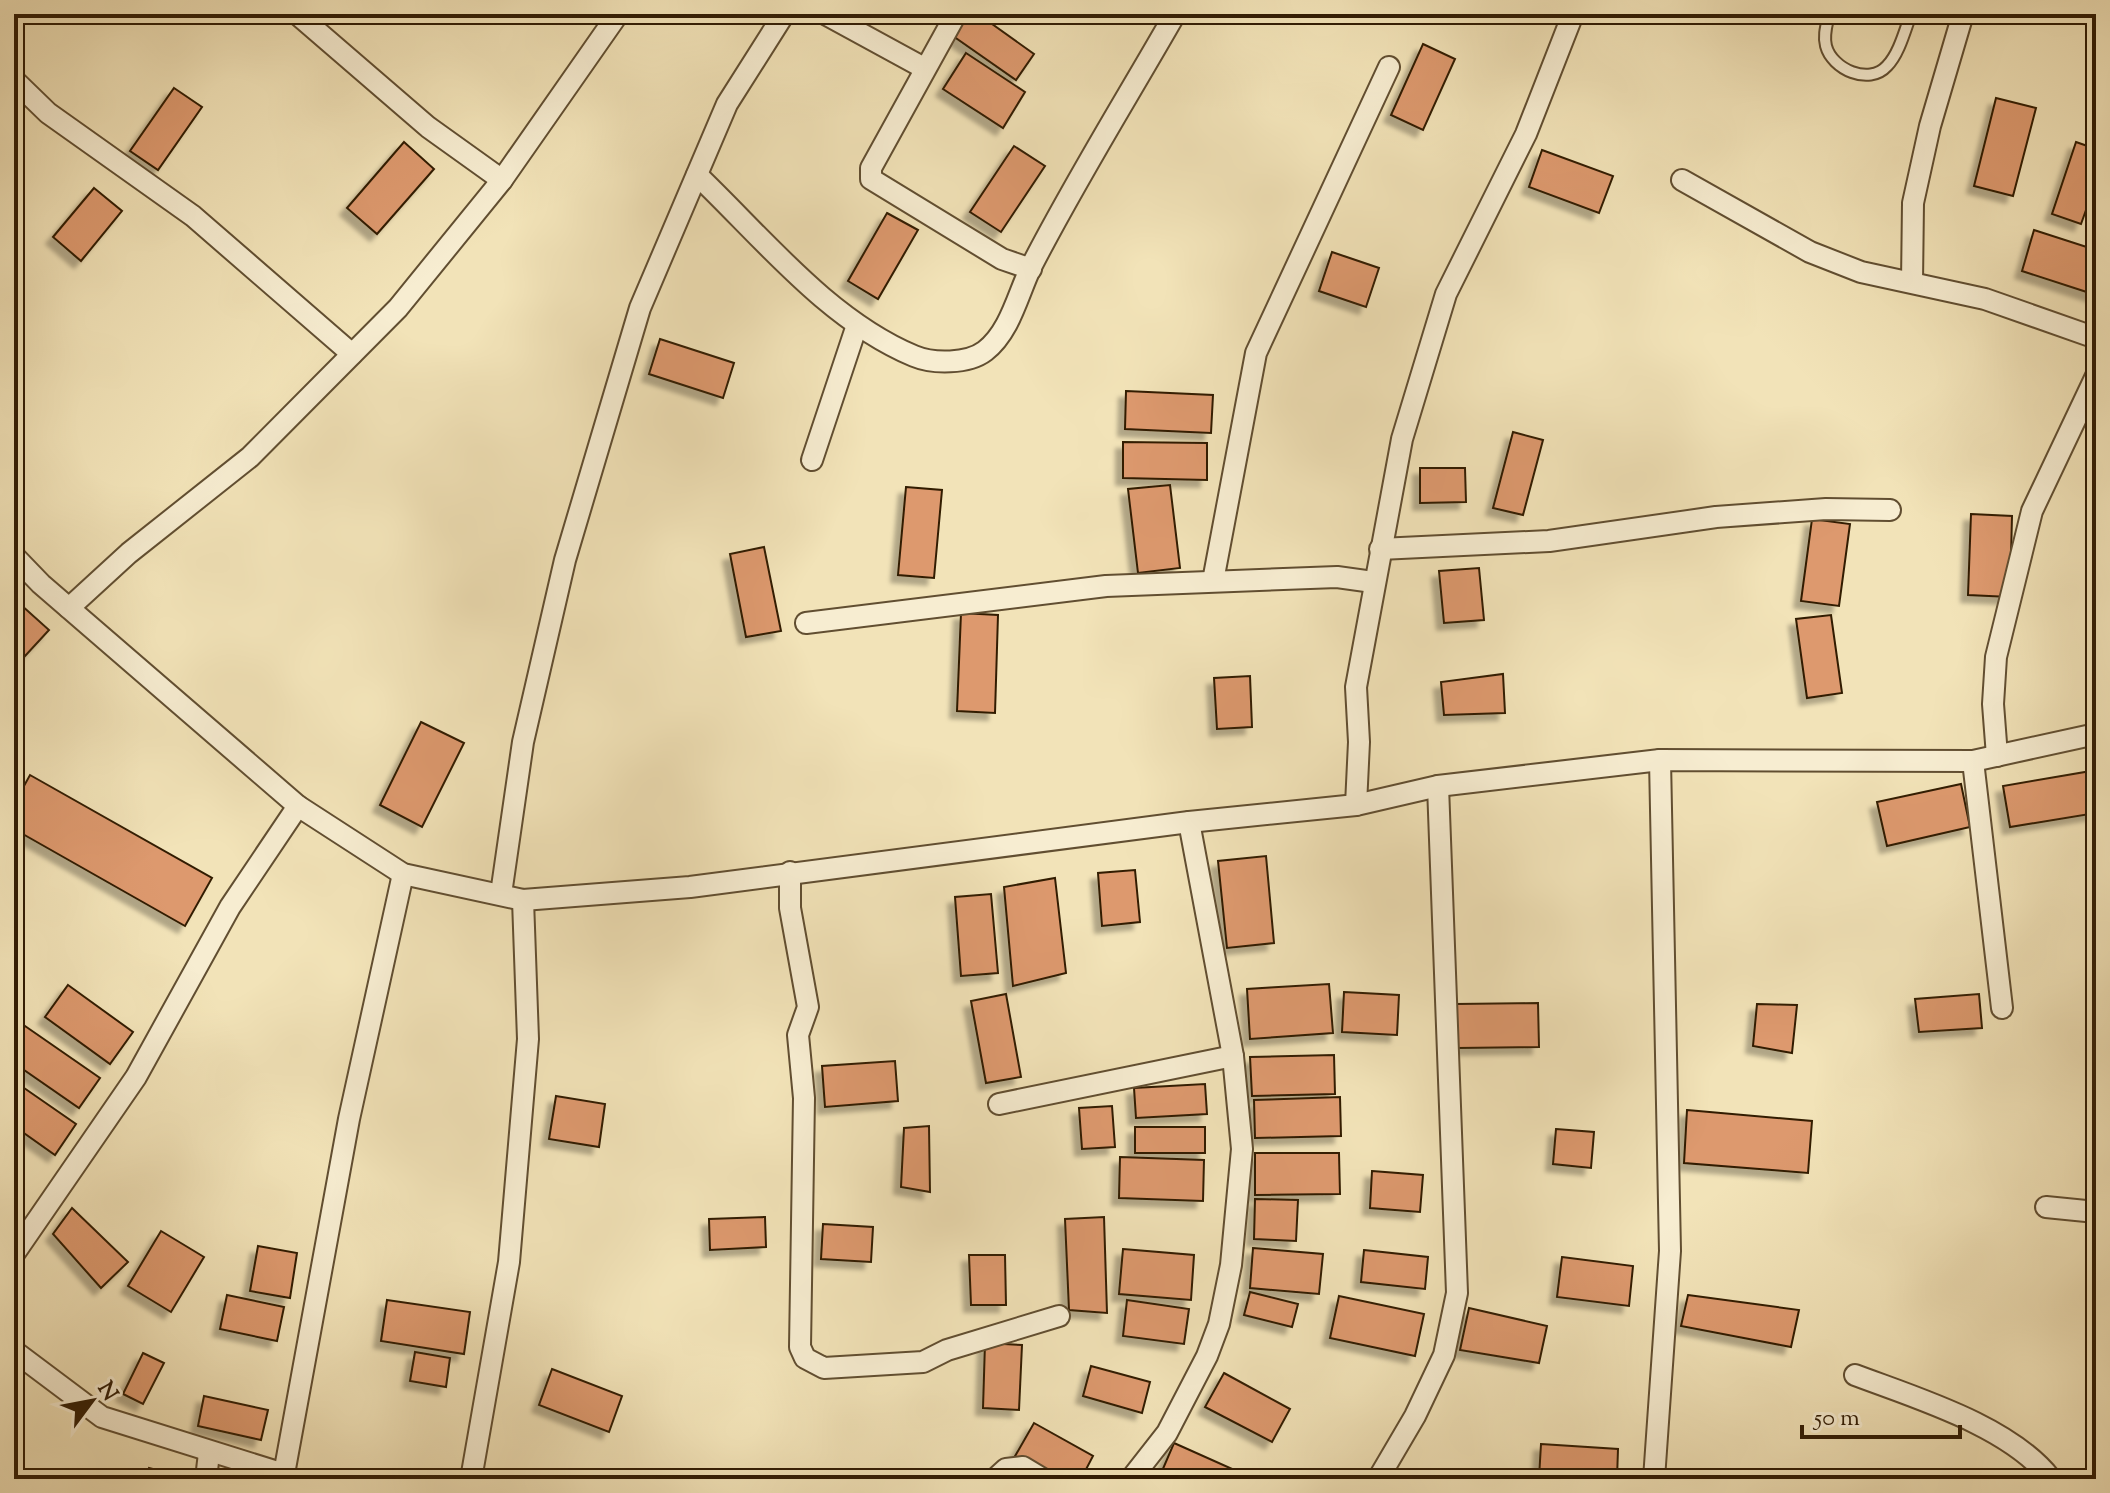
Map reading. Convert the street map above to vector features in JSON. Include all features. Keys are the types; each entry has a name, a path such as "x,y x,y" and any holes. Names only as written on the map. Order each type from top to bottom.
{"street":[{"path":"297,14 428,127 502,180"},
{"path":"69,608 129,553 250,457 398,308 502,180 618,14"},
{"path":"501,894 523,742 565,560 640,308 727,104 784,14"},
{"path":"825,14 924,68"},
{"path":"956,14 871,168 871,179 1002,259 1031,269"},
{"path":"697,175 831,305 857,325 916,357 944,361 971,357 984,352 993,342 1175,14"},
{"path":"1356,805 1359,742 1356,687 1373,582 1402,439 1446,294 1526,134 1573,14"},
{"path":"1912,282 1913,203 1930,126 1963,14"},
{"path":"1213,581 1256,353 1389,67"},
{"path":"14,80 48,113 193,216 352,354"},
{"path":"1682,180 1810,252 1861,272 1985,299 2096,338"},
{"path":"812,460 857,325"},
{"path":"1997,756 1993,704 1996,657 2032,511 2096,376"},
{"path":"1380,549 1549,541 1716,517 1826,509 1890,510"},
{"path":"18,569 69,608 298,806 403,874 523,900 690,887 1189,822 1356,805 1438,786 1660,760 1973,761 2096,734"},
{"path":"806,623 1106,586 1337,577 1373,582"},
{"path":"1654,1479 1670,1251 1660,760"},
{"path":"1973,761 2002,1008"},
{"path":"1378,1479 1415,1416 1444,1355 1457,1293 1438,786"},
{"path":"14,1254 136,1077 230,907 298,806"},
{"path":"1131,1479 1167,1433 1207,1356 1219,1324 1231,1265 1242,1149 1233,1056 1189,822"},
{"path":"790,872 790,908 808,1007 798,1035 804,1098 800,1347 805,1358 824,1368 923,1362 947,1350 1059,1316"},
{"path":"14,1351 102,1417 286,1476 349,1119 403,874"},
{"path":"471,1479 509,1262 528,1039 523,900"},
{"path":"999,1104 1233,1056"},
{"path":"2046,1207 2096,1212"},
{"path":"1855,1375 1946,1410 2016,1447 2051,1479"},
{"path":"206,1479 209,1453"},
{"path":"995,1479 1006,1469 1023,1467 1043,1479"}],"lane":[{"path":"1829,14 1826,48 1835,62 1852,72 1872,75 1887,67 1911,14"}],"building":[{"path":"968,14 978,14 1034,54 1016,80 953,36"},
{"path":"1423,44 1455,59 1423,130 1391,115"},
{"path":"966,53 1025,92 1003,128 943,89"},
{"path":"174,88 202,107 158,170 130,151"},
{"path":"1996,98 2036,108 2013,196 1974,186"},
{"path":"404,142 434,169 377,234 347,208"},
{"path":"2076,142 2096,149 2096,182 2081,224 2052,214"},
{"path":"1014,146 1045,166 1001,232 970,212"},
{"path":"1542,150 1613,176 1599,213 1529,187"},
{"path":"94,188 122,211 81,261 53,237"},
{"path":"887,213 918,230 878,299 848,281"},
{"path":"2034,230 2096,250 2096,295 2022,271"},
{"path":"1332,252 1379,268 1366,307 1319,291"},
{"path":"660,339 734,363 723,398 649,374"},
{"path":"1126,391 1213,395 1211,433 1125,429"},
{"path":"1513,432 1543,440 1523,515 1493,508"},
{"path":"1123,442 1207,443 1207,480 1123,478"},
{"path":"1420,468 1465,468 1466,502 1420,503"},
{"path":"1170,485 1180,568 1138,573 1128,489"},
{"path":"906,487 942,490 934,578 898,575"},
{"path":"1971,514 2012,516 2010,597 1968,595"},
{"path":"1812,519 1850,524 1839,606 1801,601"},
{"path":"764,547 781,631 746,637 730,554"},
{"path":"1479,568 1484,620 1444,623 1439,571"},
{"path":"20,604 49,630 14,668 14,611"},
{"path":"961,613 998,615 995,713 957,711"},
{"path":"1831,615 1842,693 1807,698 1796,619"},
{"path":"1503,674 1505,713 1444,715 1441,682"},
{"path":"1250,676 1252,727 1217,729 1214,678"},
{"path":"421,722 464,743 422,827 380,805"},
{"path":"2091,771 2096,813 2010,827 2003,786"},
{"path":"30,775 212,878 185,926 14,829 14,804"},
{"path":"1961,784 1970,827 1887,846 1877,802"},
{"path":"1266,856 1274,943 1227,948 1218,861"},
{"path":"1135,870 1140,922 1102,926 1098,873"},
{"path":"1055,878 1066,973 1013,986 1004,887"},
{"path":"991,894 998,973 961,976 955,897"},
{"path":"1329,984 1333,1033 1250,1039 1247,989"},
{"path":"68,985 133,1032 110,1064 45,1017"},
{"path":"1344,992 1399,995 1397,1035 1342,1032"},
{"path":"1006,994 1021,1077 986,1083 971,1001"},
{"path":"1979,994 1982,1028 1919,1032 1915,999"},
{"path":"1538,1003 1539,1047 1457,1048 1456,1004"},
{"path":"1757,1004 1797,1005 1792,1053 1753,1046"},
{"path":"25,1026 100,1078 79,1108 14,1063 14,1042"},
{"path":"1334,1055 1335,1094 1252,1096 1250,1057"},
{"path":"895,1061 898,1101 825,1107 822,1066"},
{"path":"14,1081 76,1124 55,1155 14,1126"},
{"path":"1205,1084 1207,1114 1136,1118 1134,1088"},
{"path":"556,1096 605,1104 599,1147 549,1139"},
{"path":"1340,1097 1341,1136 1255,1138 1254,1100"},
{"path":"1112,1106 1115,1147 1082,1149 1079,1108"},
{"path":"1687,1110 1812,1121 1808,1173 1684,1163"},
{"path":"929,1126 930,1192 901,1187 904,1128"},
{"path":"1135,1127 1205,1127 1205,1153 1135,1153"},
{"path":"1556,1129 1594,1132 1591,1168 1553,1164"},
{"path":"1255,1153 1339,1153 1340,1194 1255,1195"},
{"path":"1120,1157 1204,1160 1203,1201 1119,1198"},
{"path":"1372,1171 1423,1175 1420,1212 1370,1208"},
{"path":"1255,1199 1298,1200 1296,1241 1254,1239"},
{"path":"72,1208 128,1262 101,1288 53,1234"},
{"path":"765,1217 766,1247 710,1250 709,1219"},
{"path":"1104,1217 1107,1313 1069,1310 1065,1219"},
{"path":"823,1224 873,1227 871,1262 821,1259"},
{"path":"161,1231 204,1257 171,1312 128,1286"},
{"path":"258,1246 297,1253 290,1298 250,1291"},
{"path":"1253,1248 1323,1254 1319,1294 1250,1288"},
{"path":"1123,1249 1194,1255 1191,1300 1119,1294"},
{"path":"1364,1250 1428,1257 1425,1289 1361,1282"},
{"path":"969,1255 1005,1255 1006,1305 971,1305"},
{"path":"1562,1257 1633,1266 1629,1306 1557,1297"},
{"path":"1250,1292 1298,1304 1292,1327 1244,1315"},
{"path":"227,1295 284,1307 277,1341 220,1329"},
{"path":"1688,1295 1799,1310 1791,1347 1681,1326"},
{"path":"1339,1296 1424,1314 1415,1356 1330,1338"},
{"path":"387,1300 470,1312 464,1354 381,1341"},
{"path":"1127,1300 1189,1309 1184,1344 1123,1336"},
{"path":"1469,1308 1547,1326 1539,1363 1460,1350"},
{"path":"985,1343 1022,1345 1019,1410 983,1408"},
{"path":"415,1352 450,1358 446,1387 410,1381"},
{"path":"143,1353 164,1363 143,1404 123,1394"},
{"path":"1091,1366 1150,1382 1142,1413 1083,1396"},
{"path":"552,1369 622,1396 609,1432 539,1405"},
{"path":"1224,1373 1290,1409 1272,1442 1205,1407"},
{"path":"204,1396 268,1410 261,1440 198,1426"},
{"path":"1034,1423 1093,1456 1081,1479 1051,1479 1014,1458"},
{"path":"1174,1443 1239,1472 1236,1479 1159,1478"},
{"path":"1541,1444 1618,1449 1617,1479 1539,1478"},
{"path":"149,1468 180,1476 180,1479 146,1479"},
{"path":"1754,1471 1788,1477 1752,1479"}]}
